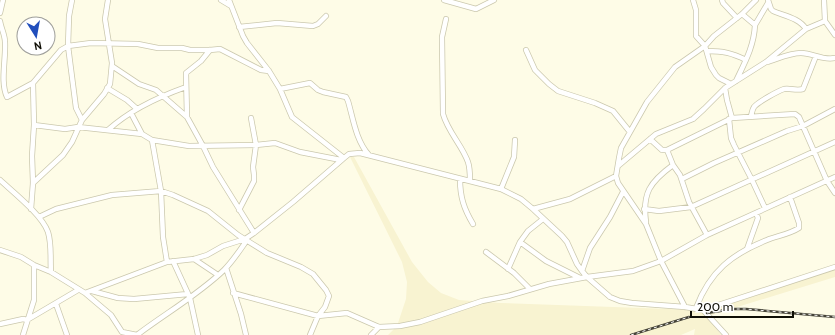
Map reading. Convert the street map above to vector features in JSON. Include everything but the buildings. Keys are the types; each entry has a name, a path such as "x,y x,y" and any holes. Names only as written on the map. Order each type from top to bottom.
{"street":[{"path":"0,12 3,0"},
{"path":"72,0 69,16 68,46 76,108 82,120"},
{"path":"33,183 63,155 76,135 82,120 104,94 110,84 112,66 105,19 108,0"},
{"path":"221,0 231,6"},
{"path":"229,0 239,27 247,43 269,71 280,89 292,117 342,159"},
{"path":"444,0 476,9 494,0"},
{"path":"693,0 696,14 696,36 706,48 711,67 716,75 731,84"},
{"path":"722,0 737,18"},
{"path":"685,306 661,261 646,224 618,183 616,176 622,148 647,102 675,66 706,48 714,36 742,14 756,0"},
{"path":"824,0 825,21 835,35"},
{"path":"768,2 773,11 798,20 806,30"},
{"path":"736,81 753,41 755,26 768,2"},
{"path":"742,14 755,26"},
{"path":"239,27 277,23 313,26 318,24 326,16"},
{"path":"446,19 442,37 443,114 445,124 469,163 470,181"},
{"path":"0,21 5,41 1,78 3,91 8,97 33,83 56,55 68,46 91,43 138,44 158,48 223,50 261,70 269,71"},
{"path":"618,166 656,134 692,119 725,88 766,62 806,30 825,21"},
{"path":"706,48 725,51 746,60"},
{"path":"187,117 186,73 201,61 210,50"},
{"path":"526,50 535,70 549,84 558,91 595,103 613,111 630,132"},
{"path":"766,62 801,53 827,60 835,58"},
{"path":"751,116 752,110 757,105 781,90 803,89 816,56"},
{"path":"112,66 139,84 149,87 163,95 187,117 213,168 254,233"},
{"path":"31,209 34,125 33,83"},
{"path":"280,89 310,83 318,90 323,92 346,97 358,138 368,155"},
{"path":"108,130 118,120 137,109 163,95 186,87"},
{"path":"107,88 127,100 137,109"},
{"path":"725,88 731,119 731,138 765,208"},
{"path":"682,180 738,152 787,131 803,126 835,109"},
{"path":"131,113 142,134"},
{"path":"650,139 662,150 667,150 731,119 751,116 795,114 803,126 827,181 835,193"},
{"path":"239,210 254,181 252,167 256,145 251,118"},
{"path":"34,125 65,129 78,127 142,134 152,140 189,146 256,145 275,143 300,152 342,159"},
{"path":"152,140 161,191 163,237 167,262"},
{"path":"501,189 514,157 515,140"},
{"path":"644,209 659,211 691,207 835,142"},
{"path":"667,150 673,165 680,175 691,207 706,235"},
{"path":"0,250 21,257 34,265 51,272 85,293 111,315 122,332 137,335 218,275 226,268 246,240 313,186 342,159 349,154 360,153 501,189 521,199 567,242 577,264 582,271 610,297 620,301 632,303 685,306 703,310 726,335"},
{"path":"646,224 644,204 647,194 653,183 662,173 673,165"},
{"path":"533,209 570,199 616,176"},
{"path":"233,292 318,316 347,313 379,326 400,326 420,322 482,301 508,296 530,289 580,278 633,271 661,261 706,235 835,177"},
{"path":"460,179 462,202 466,213 473,224"},
{"path":"0,180 31,209 46,226 51,272"},
{"path":"39,217 56,209 112,195 161,191 173,195 208,211 238,235 267,254 301,267 313,274 329,296 325,307 318,316 310,335"},
{"path":"582,271 590,248 623,192"},
{"path":"696,308 702,293 722,265 748,249 799,228 799,223 790,197"},
{"path":"748,249 758,218 756,213"},
{"path":"508,268 520,242 528,231 543,219"},
{"path":"85,293 167,262 194,259 207,255 223,246 246,240"},
{"path":"520,242 534,254 580,278"},
{"path":"486,252 508,268 530,289"},
{"path":"194,259 218,275"},
{"path":"172,261 189,296 198,335"},
{"path":"23,335 34,300 34,265"},
{"path":"703,310 835,267"},
{"path":"226,268 241,314 246,335"},
{"path":"0,324 23,319 27,320 78,290"},
{"path":"92,291 110,297 124,299 189,296"},
{"path":"56,304 67,335"},
{"path":"371,335 379,326"}],"shaded area":[{"path":"350,157 354,157 412,262 428,282 441,293 459,300 501,303 698,310 835,268 835,277 708,316 721,335 694,335 695,329 681,335 388,335 397,326 406,299 407,282 402,262"}],"railway":[{"path":"707,313 733,309 746,309 835,317"},
{"path":"631,335 689,317"}]}
